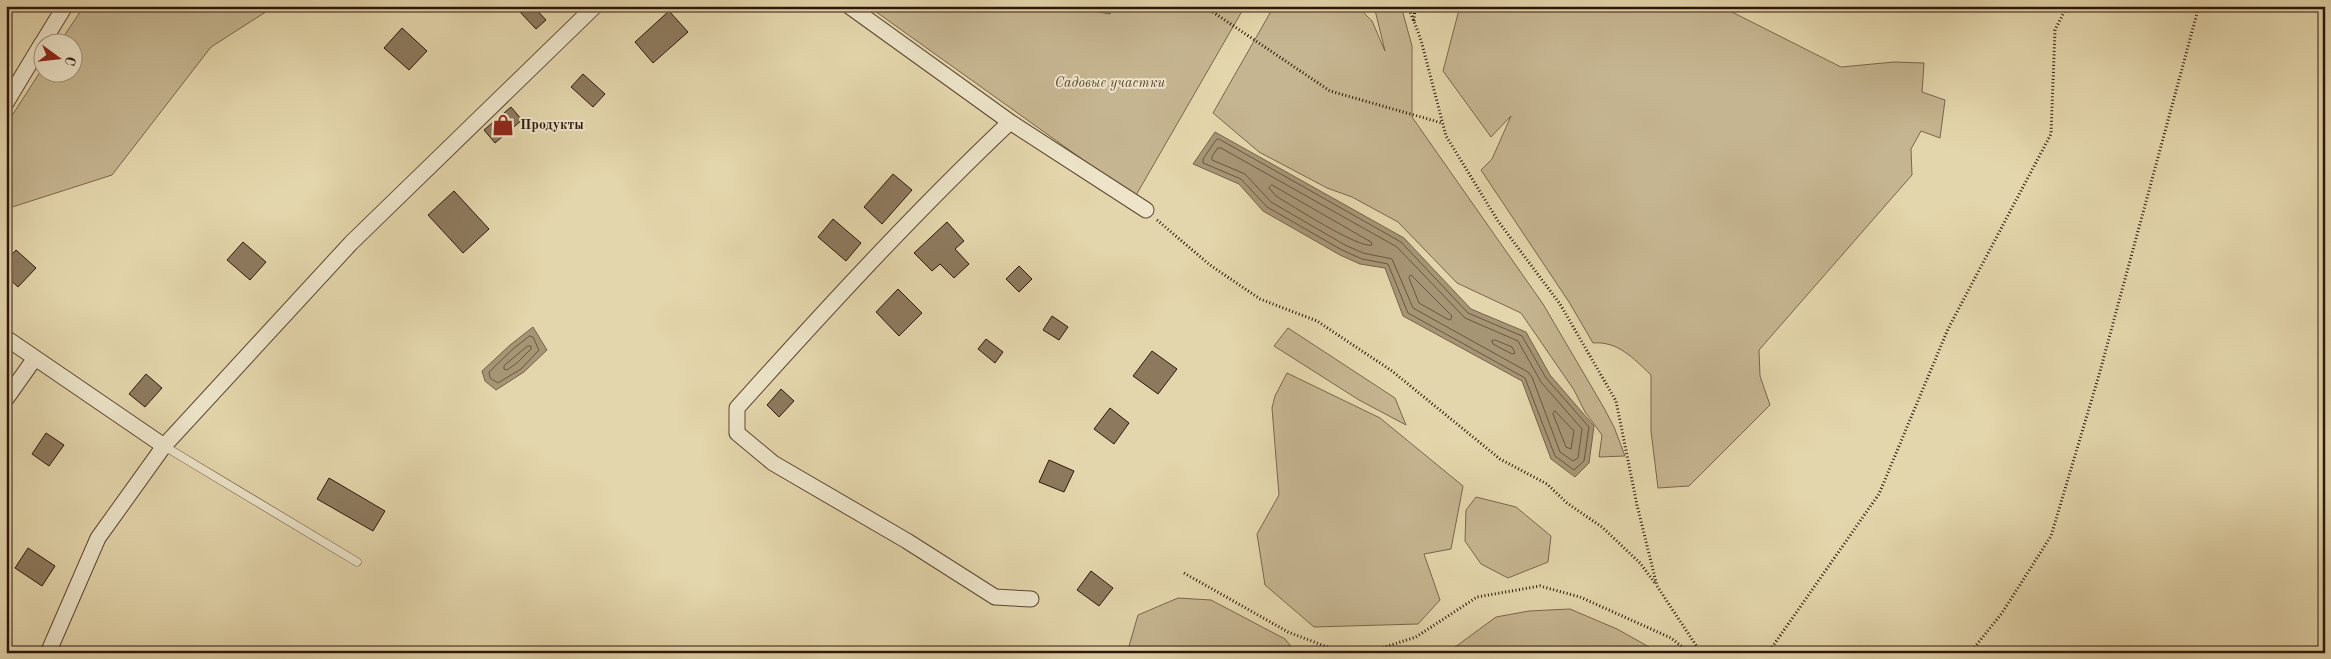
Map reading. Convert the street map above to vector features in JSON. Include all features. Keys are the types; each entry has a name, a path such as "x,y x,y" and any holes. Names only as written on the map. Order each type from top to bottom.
{"street":[{"path":"50,32 65,6"},
{"path":"48,653 98,538 164,446 351,243 595,6"},
{"path":"849,6 1010,122 1146,210"},
{"path":"6,103 32,61"},
{"path":"1010,122 958,172 824,312 737,408 737,432 773,463 907,541 995,597 1031,599"},
{"path":"6,338 164,446"},
{"path":"6,399 35,358"}],"lane":[{"path":"164,446 357,562"}],"path":[{"path":"1204,6 1330,91 1442,123"},
{"path":"1408,6 1446,136 1498,221 1560,304 1616,401 1637,505 1657,586"},
{"path":"1414,22 1415,6"},
{"path":"1768,653 1879,494 1948,329 2050,134 2056,30 2067,6"},
{"path":"1970,653 2002,613 2051,536 2099,375 2199,6"},
{"path":"1146,210 1210,265 1260,299 1317,321 1392,371 1500,459 1547,484 1567,503 1602,527 1640,563 1701,653"},
{"path":"1184,573 1288,632 1343,653"},
{"path":"1366,653 1416,637 1477,597 1540,586 1580,597 1671,638 1690,653"},
{"path":"1310,653 1329,648"}],"green space":[{"path":"84,6 275,6 211,47 112,175 6,209 6,125 34,82 82,82 82,32 67,32"},
{"name":"Садовые участки","path":"868,6 1245,6 1135,197"},
{"path":"1274,6 1357,6 1372,21 1385,51 1374,6 1401,6 1412,46 1412,117 1543,304 1604,408 1614,427 1625,456 1599,457 1602,435 1585,412 1574,390 1521,313 1457,283 1398,222 1352,197 1327,188 1259,152 1213,113"},
{"path":"1460,6 1720,6 1841,67 1894,62 1924,63 1922,92 1945,100 1940,138 1921,131 1911,149 1912,175 1759,350 1760,376 1770,405 1689,486 1658,488 1651,431 1651,375 1618,348 1602,343 1593,343 1569,302 1481,170 1492,159 1511,116 1491,137 1443,71"},
{"path":"1288,328 1395,398 1406,425 1359,400 1274,346"},
{"path":"1287,373 1380,418 1463,486 1451,549 1424,554 1440,600 1418,624 1314,627 1265,585 1257,534 1279,495 1272,408 1275,396"},
{"path":"1476,497 1516,507 1551,536 1548,562 1508,578 1481,564 1465,541 1466,510"},
{"path":"1178,598 1211,600 1285,639 1294,650 1291,653 1127,653 1138,615"},
{"path":"1570,609 1617,629 1660,653 1447,653 1496,617 1529,611"}],"water":[{"path":"1086,6 1112,6 1110,14 1093,11"},
{"path":"1215,132 1404,238 1471,309 1526,332 1550,375 1594,426 1589,463 1575,477 1551,459 1522,381 1403,316 1385,268 1360,264 1340,255 1263,211 1239,184 1193,164"},
{"path":"533,327 547,350 524,372 496,390 485,381 482,371"}],"building":[{"path":"526,6 533,6 546,20 536,29 520,12"},
{"path":"669,11 688,32 653,63 635,42"},
{"path":"402,28 427,51 409,70 384,48"},
{"path":"583,74 605,94 593,107 571,87"},
{"name":"Продукты","path":"511,107 522,120 495,143 484,130"},
{"path":"893,174 912,190 882,224 864,207"},
{"path":"454,191 489,229 463,253 428,215"},
{"path":"833,219 861,243 846,261 818,237"},
{"path":"947,222 964,241 955,249 969,264 954,278 940,264 932,271 914,253"},
{"path":"243,242 266,262 250,280 227,260"},
{"path":"16,250 36,268 18,287 6,276 6,261"},
{"path":"1019,266 1032,279 1019,292 1006,279"},
{"path":"898,289 922,313 899,336 876,312"},
{"path":"1052,316 1068,327 1059,340 1043,330"},
{"path":"986,339 1003,352 995,363 978,349"},
{"path":"1152,351 1177,369 1158,394 1133,376"},
{"path":"146,374 162,388 145,407 129,394"},
{"path":"781,389 794,401 779,417 767,405"},
{"path":"1110,408 1129,423 1114,444 1094,429"},
{"path":"46,433 64,445 49,466 32,454"},
{"path":"1049,460 1074,471 1064,492 1039,482"},
{"path":"329,478 385,511 373,531 317,499"},
{"path":"28,548 55,566 42,586 15,568"},
{"path":"1091,571 1113,588 1099,606 1077,590"}],"place":[{"name":"Продукты","path":"503,125"}]}
